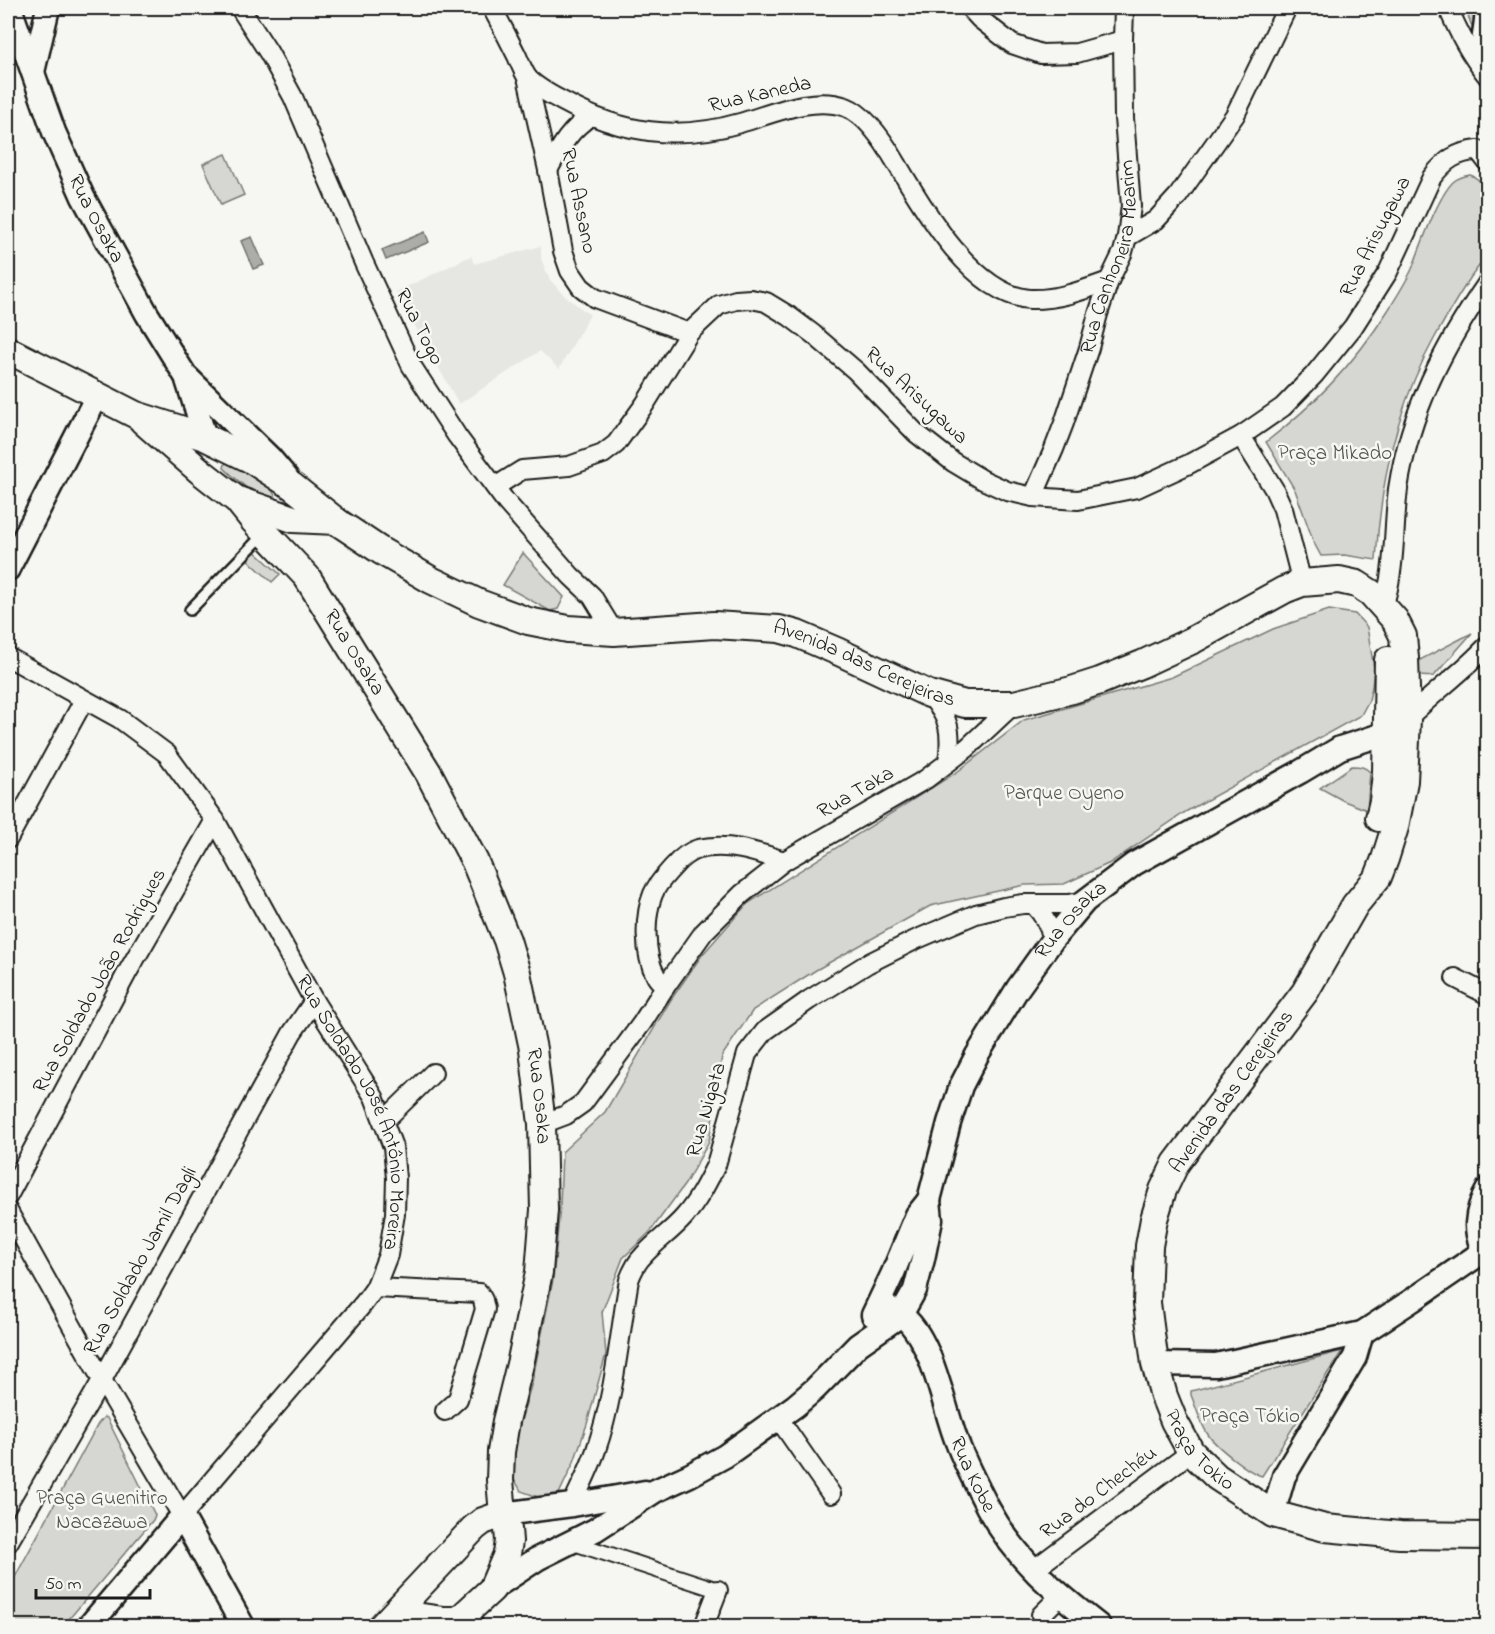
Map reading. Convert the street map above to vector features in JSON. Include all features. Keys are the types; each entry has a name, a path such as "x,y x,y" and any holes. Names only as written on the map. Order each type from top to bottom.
{"main road":[{"path":"8,350 136,415 228,493 307,577"},
{"name":"Avenida das Cerejeiras","path":"136,415 205,437 250,459 292,486 381,551 479,603 528,621 568,629 614,632 714,626 779,630 797,634 929,694 965,704 1014,704 1072,690 1142,664 1193,640 1284,590 1302,583 1339,580 1357,584 1371,593 1395,620 1403,636 1405,658 1383,801 1355,905 1305,992 1176,1163 1163,1190 1154,1219 1147,1275 1148,1314 1155,1364"},
{"path":"205,437 209,464 228,493 293,519 336,520"},
{"path":"292,486 295,498 293,519 307,577"},
{"name":"Rua Osaka","path":"307,577 429,774 480,872 507,940 517,973 533,1049 542,1124 544,1210 539,1272 501,1452 500,1480 503,1514"},
{"name":"Praça Tokio","path":"1155,1364 1167,1404 1191,1452 1217,1477 1273,1514"},
{"path":"503,1514 509,1541 504,1564 492,1589 463,1624 443,1620 388,1619 474,1528 483,1521 503,1514"},
{"path":"1273,1514 1325,1528 1400,1535 1488,1536"}],"street":[{"path":"13,16 40,8"},
{"path":"33,72 48,8"},
{"name":"Rua Togo","path":"240,8 293,97 364,263 411,365 457,436 495,487 529,530 592,596 614,632"},
{"name":"Rua Kaneda","path":"492,8 527,77 549,94 591,116 645,131 678,134 732,125 812,104 829,103 846,107 858,113 868,123 890,152 922,206 948,242 990,284 1010,295 1029,299 1078,293 1109,281"},
{"path":"970,8 980,19 1012,44 1041,54 1077,53 1123,40"},
{"name":"Rua Canhoneira Mearim","path":"1033,497 1064,423 1109,281 1124,252 1127,237 1131,206 1124,118 1124,8"},
{"path":"1127,237 1156,219 1178,196 1235,115 1287,8"},
{"path":"1448,8 1459,35 1474,60 1488,77"},
{"name":"Rua Osaka","path":"13,16 54,132 83,197 147,314 185,375 270,458 292,486"},
{"name":"Rua Assano","path":"527,77 563,251 570,271 581,286 595,298 689,333"},
{"path":"548,170 558,151 578,124 591,116"},
{"name":"Rua Arisugawa","path":"495,487 522,470 569,466 603,454 616,444 645,404 689,333 719,305 751,299 766,302 813,334 856,371 916,433 953,462 983,480 1007,491 1033,497 1078,500 1137,488 1241,436 1283,407 1314,375 1353,327 1388,272 1432,177 1451,158 1464,152 1484,151"},
{"path":"1383,607 1391,573 1402,468 1406,446 1419,405 1437,364 1488,282"},
{"path":"185,375 205,437"},
{"path":"8,569 97,396"},
{"path":"1241,436 1274,489 1283,509 1302,583"},
{"path":"1397,719 1427,699 1488,645"},
{"name":"Rua Soldado José Antônio Moreira","path":"8,657 120,719 167,754 215,820 314,1001 374,1097 393,1147 396,1178 395,1214 388,1255 375,1288 89,1626"},
{"path":"929,694 941,708 948,723 950,743 948,762"},
{"path":"8,839 84,700"},
{"name":"Rua Taka","path":"542,1124 566,1115 583,1103 642,1023 704,932 742,894 784,861 926,779 967,748 1014,704"},
{"name":"Rua Osaka","path":"492,1589 537,1559 595,1530 655,1491 690,1476 725,1456 779,1419 815,1389 858,1346 901,1315 915,1290 923,1259 931,1220 929,1200 956,1098 977,1055 1018,988 1053,939 1085,901 1134,864 1340,748 1397,719"},
{"name":"Rua Soldado João Rodrigues","path":"8,1196 128,974 215,820"},
{"path":"665,987 656,976 650,961 647,915 659,884 683,856 696,849 721,846 748,850 784,861"},
{"name":"Rua Nigata","path":"572,1505 596,1450 603,1424 618,1355 629,1280 642,1257 684,1217 708,1181 716,1165 747,1054 753,1045 765,1031 809,1000 867,964 915,940 976,914 1004,907 1069,904 1085,901"},
{"path":"1034,905 1046,920 1053,939"},
{"path":"1455,978 1488,995"},
{"name":"Rua Soldado Jamil Dagli","path":"8,1543 102,1380 292,1033 314,1001"},
{"path":"383,1122 433,1073"},
{"path":"1155,1364 1216,1365 1362,1333 1486,1253 1478,1235 1476,1219 1480,1203 1488,1189"},
{"name":"Rua Osaka","path":"858,1346 880,1303 917,1215 929,1200"},
{"path":"8,1211 243,1626"},
{"path":"375,1288 479,1293 483,1300 485,1309 458,1399 445,1411"},
{"name":"Rua Kobe","path":"880,1303 901,1315 916,1332 928,1355 956,1441 989,1510 1016,1551 1060,1596 1100,1626"},
{"path":"1273,1514 1284,1476 1355,1357 1362,1333"},
{"path":"779,1419 831,1494"},
{"name":"Rua do Chechéu","path":"1033,1570 1191,1452"},
{"name":"Rua Osaka","path":"503,1514 655,1491"},
{"path":"570,1542 718,1590 704,1626"},
{"path":"1041,1615 1060,1596"}],"lane":[{"path":"1474,60 1481,8"},
{"path":"190,610 265,533"}],"shaded area":[{"path":"425,232 429,242 386,260 382,250"},
{"path":"252,237 264,265 253,269 241,241"},
{"path":"541,246 541,259 550,280 566,297 590,315 559,369 540,351 459,404 396,292 471,256 474,264"}],"green space":[{"path":"1465,8 1487,8 1487,45 1473,29"},
{"path":"226,154 244,195 221,205 203,164"},
{"name":"Praça Mikado","path":"1470,175 1481,182 1488,194 1487,253 1442,324 1421,365 1400,418 1386,474 1376,560 1344,555 1321,556 1295,490 1266,442 1317,398 1361,349 1387,312 1412,269 1435,210 1447,189 1457,179"},
{"path":"228,462 262,480 276,497 274,500 260,496 241,483 224,468"},
{"path":"254,551 280,574 272,582 247,559"},
{"path":"523,553 564,597 558,609 550,611 503,585"},
{"name":"Parque Oyeno","path":"1329,610 1355,614 1367,627 1374,668 1369,700 1361,715 1187,811 1110,863 1064,884 1025,885 930,906 816,970 753,1010 722,1056 709,1142 685,1184 650,1232 623,1258 602,1312 606,1354 587,1424 574,1462 557,1498 538,1497 521,1491 510,1471 516,1438 532,1382 553,1280 562,1152 605,1112 670,1001 702,955 747,904 957,772 1024,720 1172,677 1273,629"},
{"path":"1472,633 1434,676 1426,677 1416,671 1412,664"},
{"path":"1352,766 1361,767 1370,772 1367,810 1320,788"},
{"name":"Praça Tókio","path":"1342,1351 1262,1476 1232,1458 1207,1433 1191,1391"},
{"name":"Praça Guenitiro Nacazawa","path":"104,1417 107,1418 155,1515 153,1520 63,1626 8,1626 8,1590 98,1424"}]}
